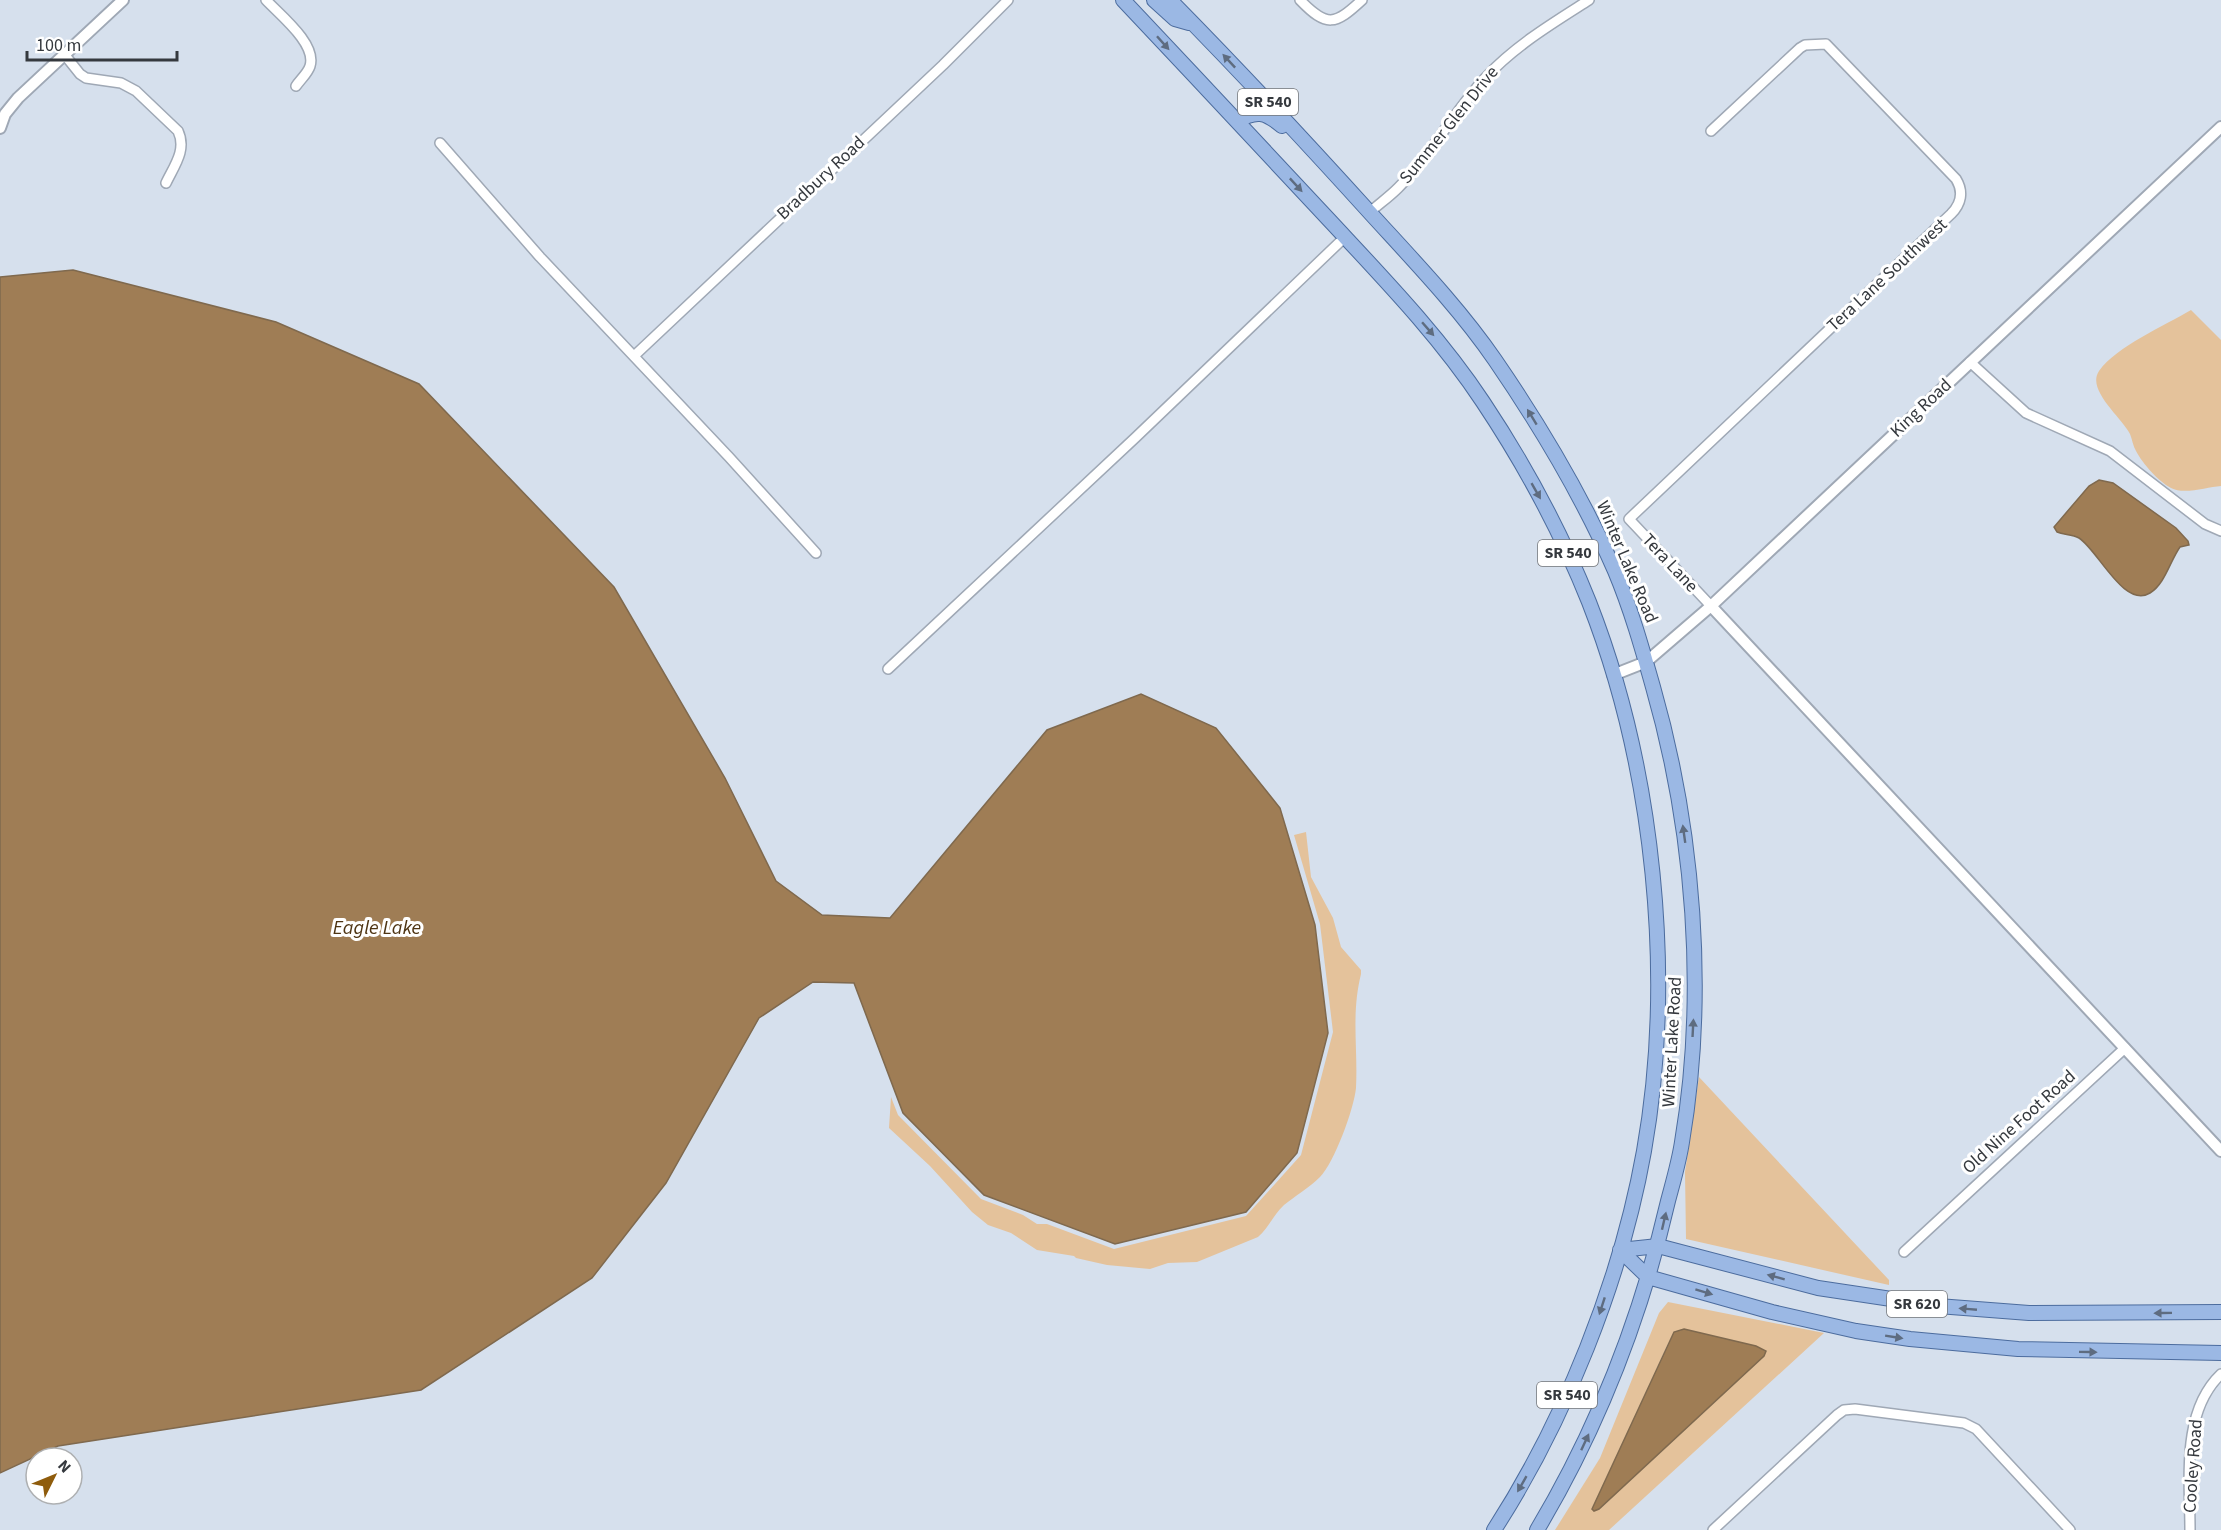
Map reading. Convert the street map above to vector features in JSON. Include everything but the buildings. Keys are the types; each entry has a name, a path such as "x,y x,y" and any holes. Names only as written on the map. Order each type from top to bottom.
{"main road":[{"name":"Winter Lake Road","path":"1123,0 1345,237 1440,343 1483,402 1513,450 1547,508 1575,567 1613,675 1633,754 1649,852 1656,919 1658,986 1656,1053 1649,1120 1637,1186 1620,1250"},
{"path":"1154,0 1175,19 1194,25"},
{"name":"Winter Lake Road","path":"1170,0 1370,212 1425,273 1492,356 1529,411 1581,500 1616,572 1660,711 1677,792 1689,880 1694,968 1691,1056 1683,1133 1658,1245 1648,1277"},
{"path":"1237,121 1251,114 1270,116 1341,180"},
{"name":"SR 620","path":"1620,1250 1658,1245 1818,1288 1918,1304 2029,1313 2221,1312"},
{"name":"SR 620","path":"1620,1250 1648,1277 1772,1312 1856,1331 1910,1339 2018,1349 2221,1353"},
{"name":"SR 540","path":"1494,1530 1530,1471 1560,1410 1590,1337 1620,1250"},
{"name":"SR 540","path":"1537,1530 1584,1445 1629,1339 1648,1277"}],"street":[{"path":"0,128 5,114 18,98 123,0"},
{"path":"266,0 304,41 311,53 310,68 296,86"},
{"name":"Bradbury Road","path":"634,356 943,65 1008,0"},
{"path":"1300,0 1314,15 1329,21 1344,17 1362,0"},
{"name":"Summer Glen Drive","path":"1370,212 1398,188 1413,171 1467,99 1493,69 1540,30 1589,0"},
{"name":"Tera Lane Southwest","path":"1629,519 1951,214 1957,208 1962,195 1956,179 1826,44 1805,45 1800,48 1711,131"},
{"path":"64,54 86,78 121,83 136,91 178,131 181,138 181,153 166,183"},
{"name":"King Road","path":"1613,675 1646,662 1711,606 2221,127"},
{"path":"440,143 548,265 816,554"},
{"path":"888,669 1345,237"},
{"path":"1970,362 2026,413 2110,451 2205,524 2221,531"},
{"name":"Tera Lane","path":"1629,519 1711,606"},
{"path":"1711,606 2221,1151"},
{"name":"Old Nine Foot Road","path":"1904,1252 2125,1048"},
{"name":"Cooley Road","path":"2190,1530 2191,1452 2196,1413 2211,1384 2221,1374"},
{"path":"1713,1530 1837,1415 1845,1410 1855,1409 1964,1423 1976,1429 2070,1530"}],"shaded area":[{"path":"2191,310 2221,340 2221,486 2182,491 2166,485 2143,461 2126,427 2101,395 2096,379 2099,371 2117,353"},
{"path":"1306,832 1311,877 1333,918 1341,947 1361,970 1356,1003 1356,1088 1352,1109 1325,1170 1316,1181 1284,1205 1258,1237 1197,1262 1168,1263 1150,1269 1107,1265 1074,1256 1037,1250 1011,1233 988,1225 972,1212 930,1166 889,1128 891,1097 898,1115 981,1199 1023,1215 1037,1224 1047,1224 1114,1249 1246,1216 1301,1155 1333,1032 1320,924 1294,835"},
{"path":"1699,1077 1889,1280 1889,1285 1686,1239 1685,1172"},
{"path":"1668,1302 1824,1333 1609,1530 1555,1530 1600,1458 1659,1313","holes":["1684,1329 1756,1346 1764,1356 1599,1509 1594,1511 1674,1332"]}],"water":[{"name":"Eagle Lake","path":"73,270 276,322 419,384 614,587 725,778 776,881 822,915 890,918 1047,730 1141,694 1216,728 1280,808 1315,925 1328,1033 1297,1153 1246,1212 1115,1244 984,1195 903,1113 854,983 813,982 759,1018 666,1183 592,1278 421,1390 58,1446 24,1446 24,1462 0,1473 0,277"},
{"path":"2099,480 2113,483 2176,528 2188,541 2189,545 2180,547 2160,584 2150,593 2140,596 2131,593 2121,586 2079,538 2057,532 2054,527 2089,486"},
{"path":"1684,1329 1756,1346 1766,1351 1764,1356 1599,1509 1594,1511 1592,1509 1674,1332"}]}
